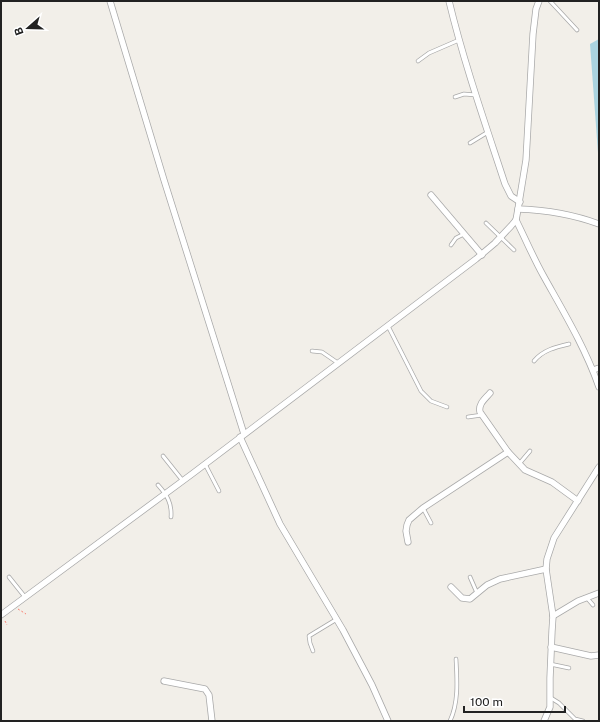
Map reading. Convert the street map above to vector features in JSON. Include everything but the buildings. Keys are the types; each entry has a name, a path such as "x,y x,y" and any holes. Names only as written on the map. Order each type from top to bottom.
{"street":[{"path":"110,1 242,436 280,524 337,619 372,685 388,721"},
{"path":"449,1 476,96 508,192 513,199 520,202"},
{"path":"1,615 388,326 482,255 502,237 516,220 520,202 526,160 533,34 535,13 539,1"},
{"path":"431,195 482,255"},
{"path":"518,209 560,212 599,224"},
{"path":"516,220 577,342 596,369 599,387"},
{"path":"490,393 480,405 479,409 508,452 530,474 540,476 552,482 578,501"},
{"path":"408,542 405,535 407,525 410,520 423,508 508,452"},
{"path":"544,721 550,707 550,664 553,616 546,569 547,559 554,538 599,467"},
{"path":"451,587 462,598 467,600 487,585 500,579 546,569"},
{"path":"553,616 571,604 599,593"},
{"path":"551,647 591,656 599,655"},
{"path":"164,681 205,689 209,696 212,721"}],"lane":[{"path":"550,1 577,30"},
{"path":"418,61 429,54 459,40"},
{"path":"455,97 464,94 476,96"},
{"path":"470,143 488,132"},
{"path":"486,222 514,250"},
{"path":"451,245 456,238 464,234"},
{"path":"388,326 421,391 431,401 447,407"},
{"path":"534,361 541,354 552,348 570,344"},
{"path":"312,351 322,352 338,363"},
{"path":"468,417 482,415"},
{"path":"519,464 530,451"},
{"path":"163,456 182,481"},
{"path":"205,464 219,491"},
{"path":"158,485 171,504 171,517"},
{"path":"423,508 431,523"},
{"path":"9,577 25,597"},
{"path":"470,577 477,593"},
{"path":"587,598 593,605"},
{"path":"313,651 308,638 309,636 337,619"},
{"path":"450,721 453,715 456,694 456,659"},
{"path":"550,664 569,668"},
{"path":"550,698 559,703 575,719 583,721"}],"path":[{"path":"13,606 26,614"}],"water":[{"path":"599,39 599,156 590,44"}]}
